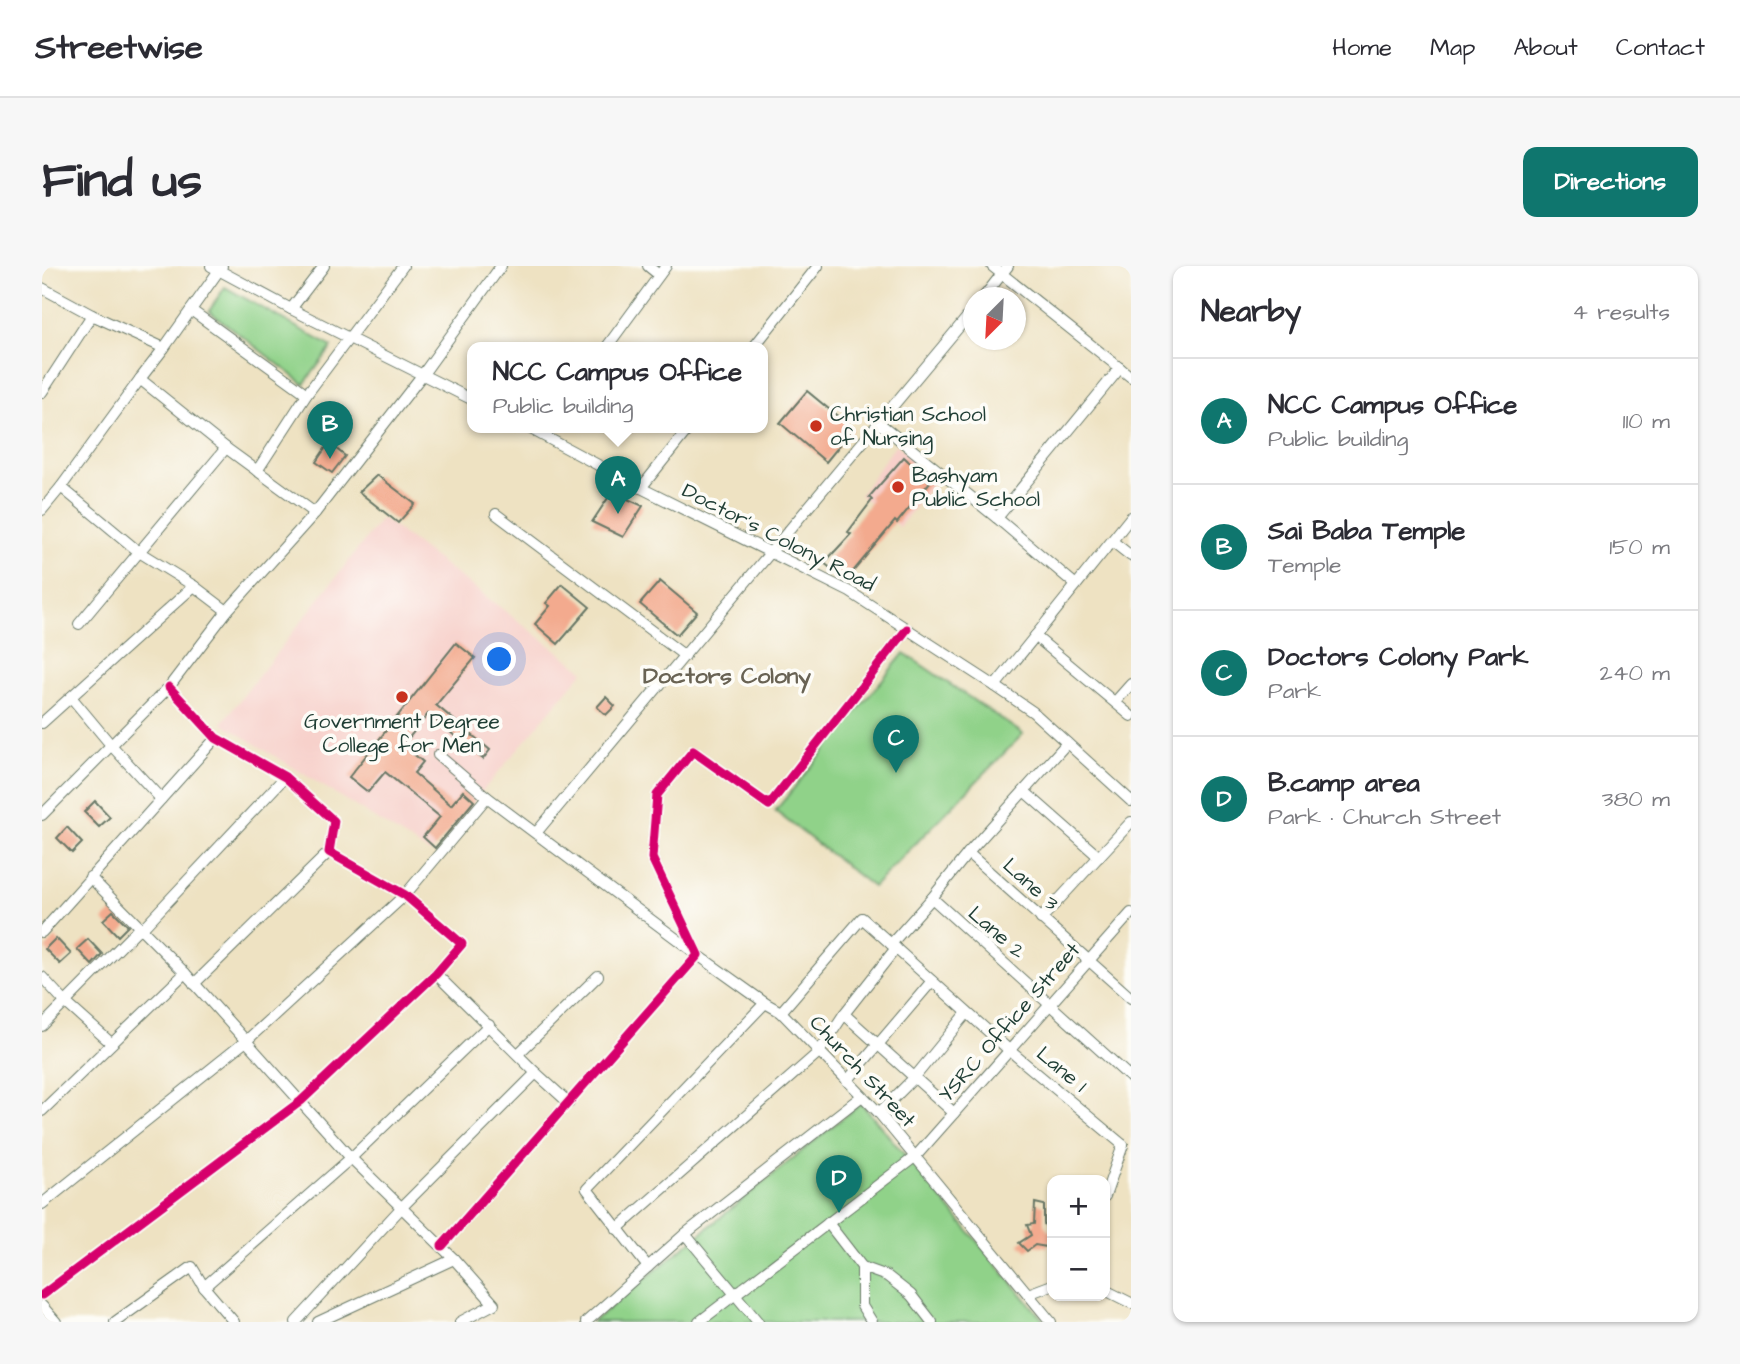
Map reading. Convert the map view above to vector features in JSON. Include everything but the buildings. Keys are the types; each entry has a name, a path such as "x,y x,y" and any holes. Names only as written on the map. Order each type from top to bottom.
{"street":[{"path":"291,309 324,266"},
{"path":"257,471 307,394 403,266"},
{"path":"42,815 169,687 227,611 315,513 423,374 501,266"},
{"path":"610,342 663,270 648,266"},
{"path":"758,342 818,266"},
{"path":"992,266 1005,270 1131,377"},
{"path":"42,510 164,348 217,267 291,309 467,397"},
{"path":"992,287 1005,270"},
{"path":"42,288 92,315 164,348"},
{"path":"191,310 307,394"},
{"path":"42,392 92,315"},
{"path":"536,833 963,322"},
{"path":"997,518 1119,368"},
{"path":"139,379 226,448 315,513"},
{"path":"879,423 1076,585"},
{"name":"Doctor's Colony Road","path":"547,433 641,488 850,592 1033,712 1131,801"},
{"path":"641,488 685,433"},
{"path":"79,624 226,448"},
{"path":"61,487 139,552 194,586 227,611"},
{"path":"496,514 685,656"},
{"path":"995,685 1131,517"},
{"path":"1112,541 1131,556"},
{"path":"42,723 194,586"},
{"path":"442,1246 698,955 652,858 657,795 693,751 769,805 906,629"},
{"path":"1035,636 1131,716"},
{"path":"1115,702 1131,684"},
{"path":"169,687 216,738 285,777 334,821 329,852 194,984"},
{"path":"71,697 161,799"},
{"path":"42,932 216,738"},
{"path":"617,1229 818,1052 893,946 968,853 1067,743"},
{"name":"Church Street","path":"438,755 487,797 698,955 780,1012 879,1113 1051,1322"},
{"path":"42,1026 140,929 285,777"},
{"path":"1024,790 1098,857"},
{"path":"42,1204 246,1041 405,895 487,797"},
{"path":"1041,919 1131,822"},
{"path":"42,1295 301,1101 436,974 462,944 405,895 329,852"},
{"name":"Lane 3","path":"968,853 1131,998"},
{"path":"90,877 185,973 351,1158 442,1246 494,1304 460,1322"},
{"name":"Lane 2","path":"932,898 1131,1078"},
{"name":"YSRC Office Street","path":"699,1322 916,1156 1131,913"},
{"name":"Lane 1","path":"780,1012 862,918 1009,1050 1127,1144"},
{"path":"42,1111 185,973"},
{"path":"436,974 569,1103"},
{"path":"42,976 66,1003 111,1043"},
{"path":"518,1054 598,976"},
{"path":"847,1081 932,981"},
{"path":"648,1267 587,1189 765,1003"},
{"path":"879,1113 914,1078 967,1013"},
{"path":"844,1014 954,1113"},
{"path":"204,1287 351,1158 489,1026"},
{"path":"296,1322 402,1207 536,1073"},
{"path":"586,1322 685,1234 862,1096"},
{"path":"1110,1184 1127,1144"},
{"path":"828,1223 862,1267 887,1276 895,1282 911,1295 932,1322"},
{"path":"685,1234 758,1322"},
{"path":"318,1322 454,1259"},
{"path":"115,1322 192,1267 204,1287 234,1322"},
{"path":"862,1267 863,1306 872,1322"},
{"path":"1028,1294 1047,1287"},
{"path":"1110,1292 1131,1303"},
{"path":"42,1306 56,1322"}],"shaded area":[{"name":"Bashyam Public School","path":"896,444 937,479 899,527 860,495"},
{"name":"Government Degree College for Men","path":"382,518 584,671 430,853 222,723"}],"green space":[{"path":"225,287 332,347 304,384 209,311"},
{"path":"904,653 1023,734 873,887 775,811"},
{"path":"861,1103 1045,1322 592,1322"}],"cycle path":[{"path":"442,1246 698,955 652,858 657,795 693,751 769,805 907,629"},
{"path":"42,1295 301,1101 436,974 462,944 405,895 329,852 334,821 285,777 216,738 169,687"}],"place":[{"name":"Christian School of Nursing","path":"816,426"},
{"name":"Sai Baba Temple","path":"330,459"},
{"name":"Bashyam Public School","path":"898,487"},
{"name":"NCC Campus Office","path":"618,514"},
{"name":"Government Degree College for Men","path":"402,697"},
{"name":"Doctors Colony Park","path":"896,773"},
{"name":"B.camp area","path":"839,1213"}],"district":[{"name":"Doctors Colony","path":"727,675"}]}
